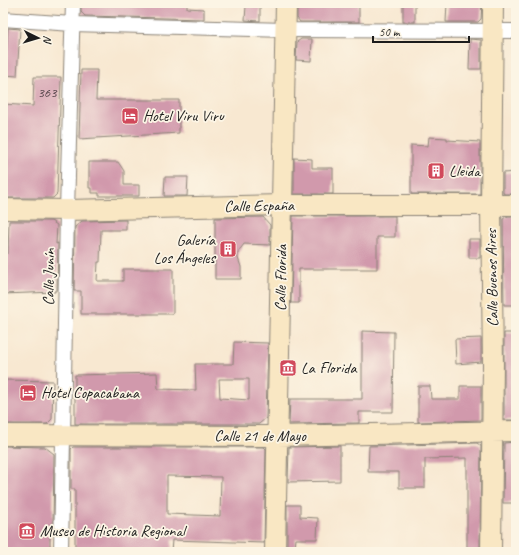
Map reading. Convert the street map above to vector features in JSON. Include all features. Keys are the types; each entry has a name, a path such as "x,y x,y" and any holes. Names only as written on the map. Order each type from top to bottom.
{"street":[{"name":"Calle Junín","path":"61,552 67,210 73,3"},
{"name":"Calle Florida","path":"274,552 286,3"},
{"name":"Calle Buenos Aires","path":"491,552 493,364 491,205 493,3"},
{"path":"3,19 72,24 286,30 516,31"},
{"name":"Calle España","path":"3,209 67,210 282,205 516,205"},
{"name":"Calle 21 de Mayo","path":"3,435 277,436 516,431"}],"building":[{"path":"81,3 187,3 187,8 204,9 204,19 85,16 81,12"},
{"path":"297,3 359,3 359,22 300,22 297,18"},
{"path":"403,3 415,3 415,22 403,22"},
{"path":"447,3 482,3 481,19 478,22 446,22"},
{"path":"246,6 260,6 260,21 245,20"},
{"path":"8,28 20,29 17,76 5,75"},
{"path":"301,39 312,39 311,61 296,60 297,42"},
{"path":"470,39 481,40 481,69 469,69"},
{"name":"Hotel Viru Viru","path":"81,70 97,70 96,100 179,100 179,133 79,139"},
{"path":"34,77 61,77 57,194 53,198 3,198 3,104 33,106"},
{"name":"Lleida","path":"429,137 447,138 447,140 480,142 480,194 411,194 411,145 428,146"},
{"path":"294,158 312,159 312,168 333,168 333,194 294,194"},
{"path":"89,162 118,162 124,171 124,185 139,185 139,196 99,196 99,193 92,193 92,188 89,188"},
{"path":"516,172 516,194 504,194 503,173"},
{"path":"165,177 188,177 187,196 164,196"},
{"path":"293,216 395,216 395,237 377,237 377,269 299,269 299,303 291,303"},
{"path":"508,216 516,216 516,305 504,305 503,219"},
{"name":"Galería Los Ángeles","path":"263,217 270,225 270,245 244,244 238,252 241,267 241,279 215,279 215,218"},
{"path":"126,220 126,230 101,230 100,262 98,262 97,281 123,281 123,269 173,269 173,314 81,314 81,291 74,291 75,227 82,221"},
{"path":"9,221 51,221 57,225 57,290 55,290 55,292 3,294 3,253 8,253"},
{"path":"469,239 480,239 480,258 469,258"},
{"path":"362,331 394,332 393,412 359,412 359,423 289,424 290,399 362,399"},
{"path":"504,333 516,333 516,420 504,420"},
{"path":"481,338 481,362 456,364 455,339"},
{"path":"234,342 268,343 266,418 259,424 75,424 75,375 157,373 158,389 196,390 195,364 233,364","holes":["219,379 249,379 249,400 220,398"]},
{"path":"3,380 53,381 52,419 47,424 3,424"},
{"path":"418,386 430,386 431,399 460,399 460,386 481,386 481,420 418,422"},
{"path":"516,442 516,503 503,503 504,443"},
{"path":"477,443 481,446 480,552 467,552 467,458 425,459 425,488 399,488 399,472 368,472 369,446"},
{"path":"3,446 45,447 54,454 53,525 50,524 50,552 3,552"},
{"path":"340,446 340,481 288,482 289,447"},
{"path":"73,447 264,447 266,449 264,543 172,540 171,552 75,552 75,489 71,489 71,449","holes":["167,476 221,477 220,516 167,514"]},
{"path":"287,505 300,505 300,517 318,518 317,539 296,539 295,547 287,547"}],"place":[{"name":"Hotel Viru Viru","path":"130,116"},
{"name":"Lleida","path":"436,171"},
{"name":"Galería Los Ángeles","path":"228,249"},
{"name":"La Florida","path":"288,368"},
{"name":"Hotel Copacabana","path":"28,393"},
{"name":"Museo de Historia Regional","path":"27,531"}]}
